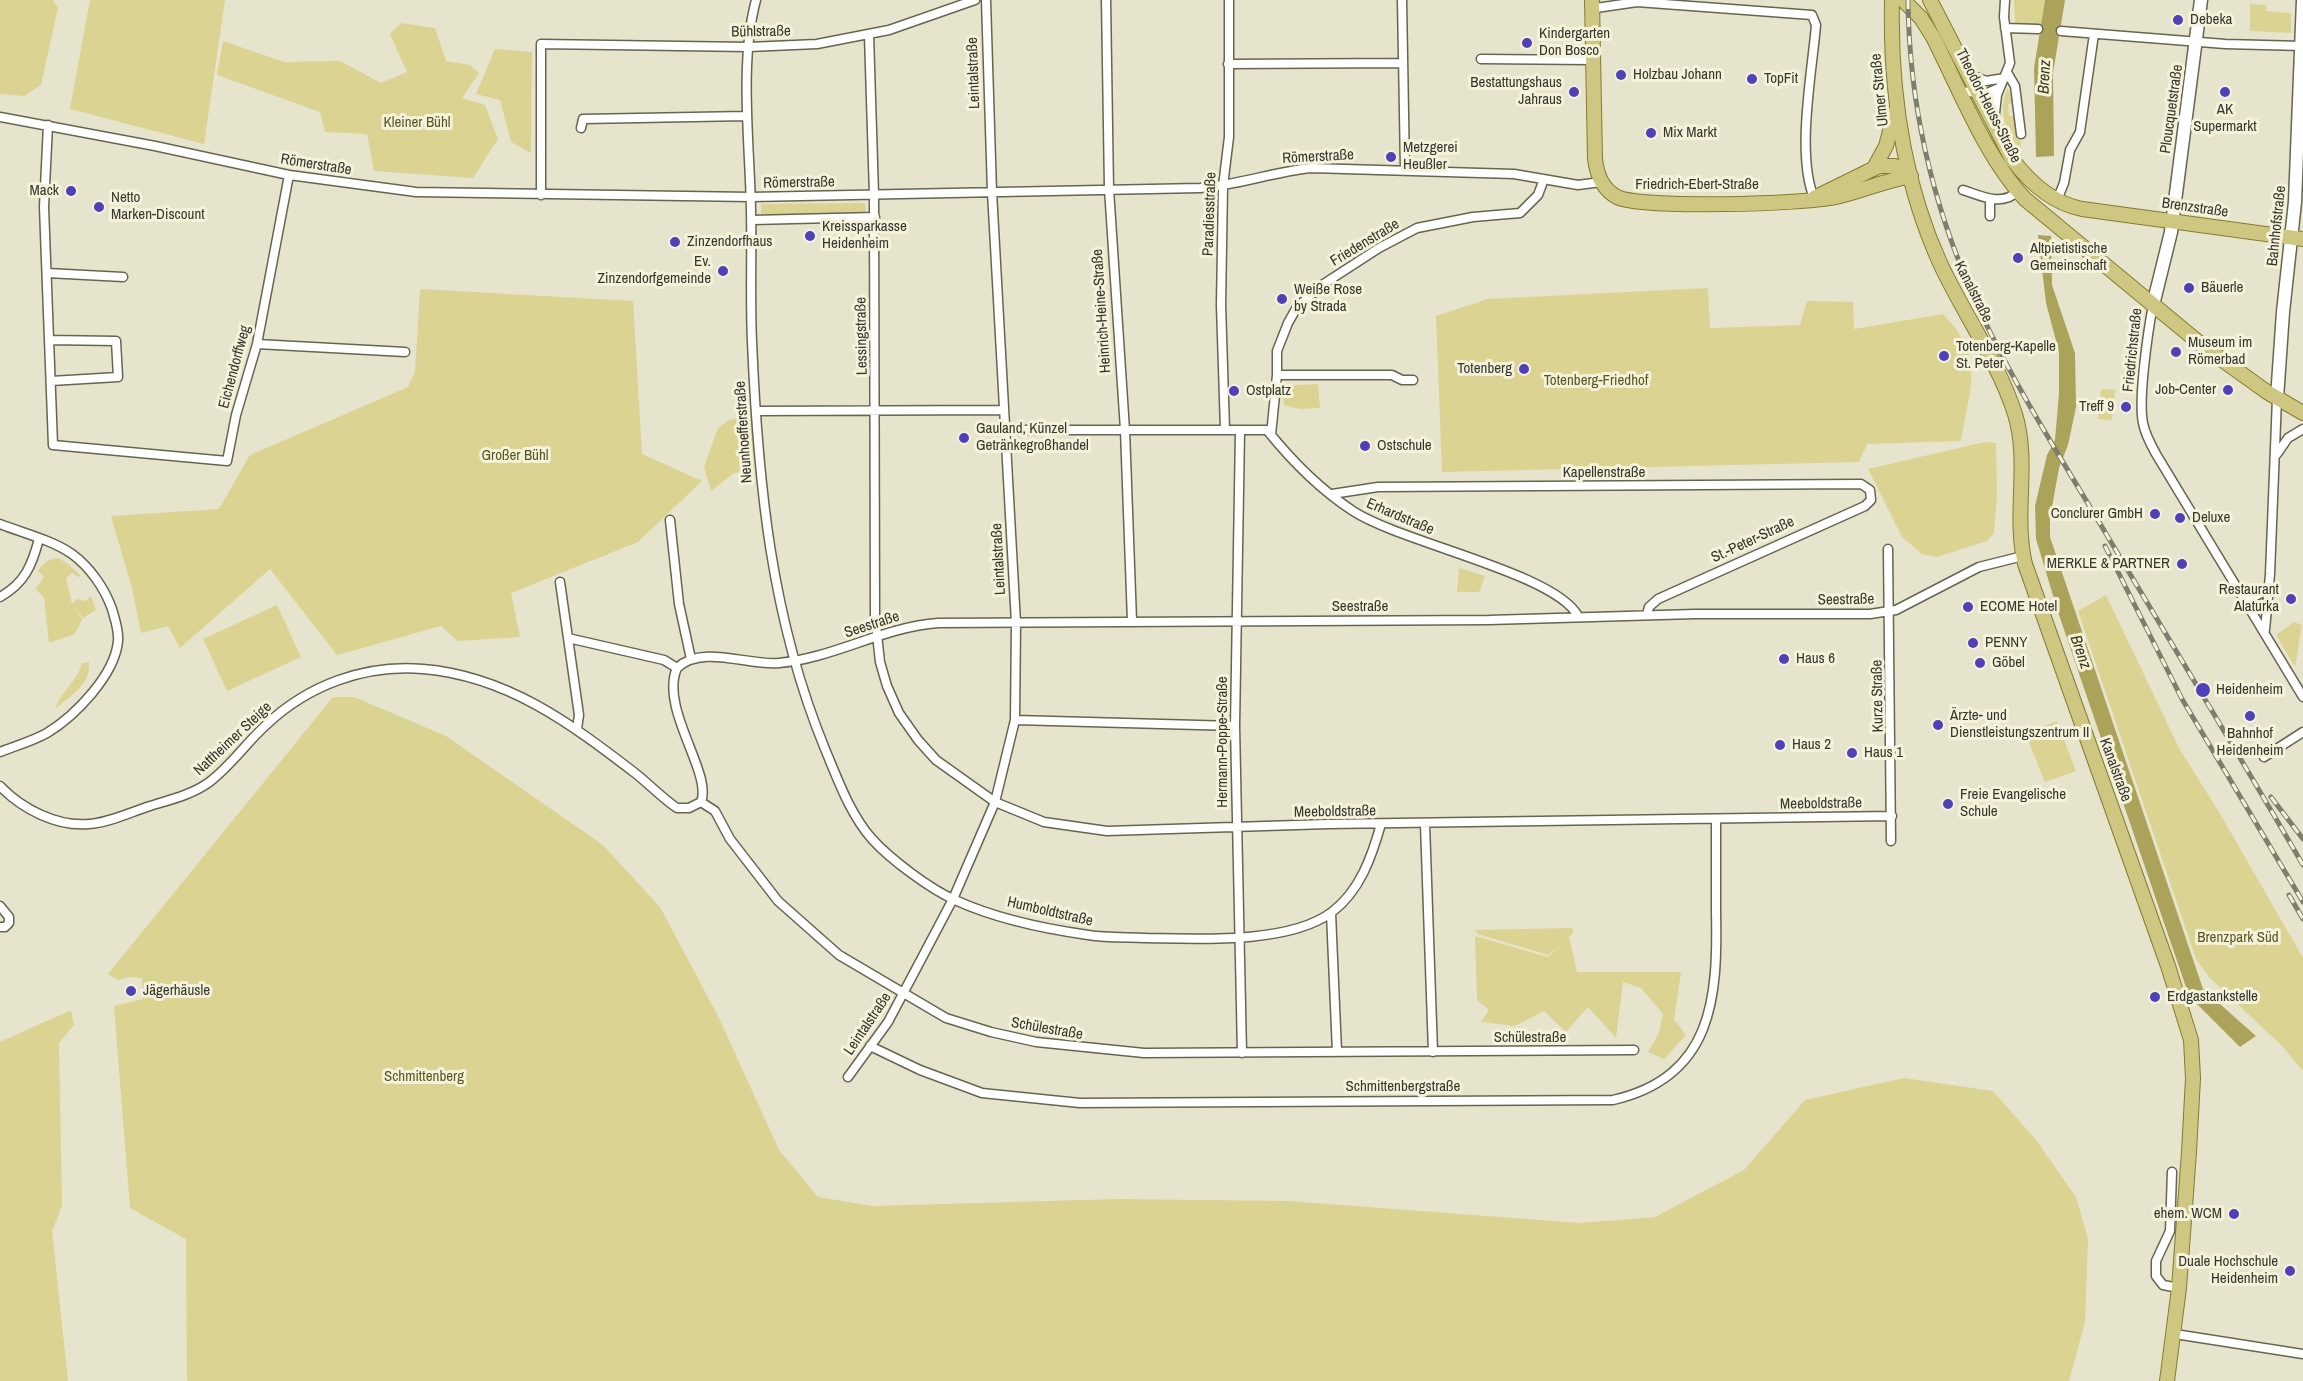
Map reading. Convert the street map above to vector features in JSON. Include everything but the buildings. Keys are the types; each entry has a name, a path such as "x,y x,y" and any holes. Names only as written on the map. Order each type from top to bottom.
{"main road":[{"name":"Theodor-Heuss-Straße","path":"1930,0 1994,126 2023,174 2036,187 2057,200 2082,209"},
{"name":"Ploucquetstraße","path":"2172,222 2197,42 2200,0"},
{"name":"Bahnhofstraße","path":"2277,398 2283,312 2297,238 2303,0"},
{"name":"Theodor-Heuss-Straße","path":"1895,3 1927,27 1995,158 2018,191 2203,346 2277,398 2303,413"},
{"name":"Ulmer Straße","path":"1895,3 1897,104 1911,176"},
{"path":"1598,5 1593,60 1595,159 1601,182"},
{"path":"1874,168 1886,146 1897,104"},
{"path":"1874,168 1895,166 1911,176"},
{"name":"Friedrich-Ebert-Straße","path":"1814,198 1874,168"},
{"name":"Friedrich-Ebert-Straße","path":"1601,182 1616,196 1644,203 1791,201 1834,197 1875,183 1911,176"},
{"name":"Kanalstraße","path":"1911,176 1939,261 2015,415 2022,456 2019,524 2023,556 2033,592 2168,966 2190,1040 2193,1096 2175,1334 2167,1381"},
{"name":"Brenzstraße","path":"2082,209 2297,238"},
{"name":"Friedrichstraße","path":"2153,305 2172,222"}],"street":[{"name":"Neunhoefferstraße","path":"756,0 749,47 747,116 752,220 752,340 756,411 765,519 778,596 794,661"},
{"name":"Bühlstraße","path":"541,195 541,45 749,47 818,44 869,35 975,0"},
{"name":"Leintalstraße","path":"848,1077 903,994 953,899 995,802 1015,720 1016,622 992,192 986,0"},
{"name":"Heinrich-Heine-Straße","path":"1106,0 1109,189 1125,430 1132,621"},
{"name":"Paradiesstraße","path":"1225,430 1221,305 1223,186 1228,137 1229,0"},
{"path":"1402,0 1401,63 1405,169"},
{"path":"1994,126 1999,87 2006,76 2010,60 2005,28 2005,0"},
{"path":"1598,5 1637,2 1812,15 1816,25 1805,150 1808,177 1814,198"},
{"path":"2005,28 2038,29"},
{"path":"2061,32 2197,42 2302,46"},
{"path":"2057,200 2064,183 2070,150 2079,134 2094,34"},
{"name":"Lessingstraße","path":"869,35 875,217 875,616 877,637"},
{"path":"1481,59 1593,60"},
{"path":"1228,64 1401,63"},
{"path":"1968,74 1991,82 2006,76"},
{"path":"2006,76 2015,86 2021,134"},
{"path":"1961,91 1989,93 1999,87"},
{"path":"581,128 583,119 747,116"},
{"name":"Römerstraße","path":"0,117 48,124 289,175 416,192 751,197 874,195 1223,186 1290,170 1405,169 1514,174 1578,185 1601,182"},
{"path":"48,124 44,207 46,273 49,339 51,381 118,377 116,341 49,339"},
{"name":"Eichendorffweg","path":"51,381 53,445 227,461 236,415 257,344 289,175"},
{"name":"Friedenstraße","path":"1277,375 1277,351 1288,322 1297,307 1325,284 1379,248 1417,228 1473,217 1520,213 1538,195 1544,179"},
{"path":"1963,190 1990,199 2007,199 2018,191"},
{"path":"1990,199 1990,216"},
{"path":"752,220 875,217"},
{"path":"46,273 123,277"},
{"name":"Friedrichstraße","path":"2153,305 2142,415 2150,442 2303,697"},
{"path":"257,344 405,352"},
{"path":"1270,435 1277,375 1392,375 1402,380 1413,380"},
{"name":"Bahnhofstraße","path":"2265,631 2276,455 2277,398"},
{"path":"756,411 1004,410"},
{"path":"2276,455 2288,438 2303,429"},
{"path":"1005,430 1267,430 1270,435"},
{"name":"Hermann-Poppe-Straße","path":"1240,431 1235,726 1242,1053"},
{"name":"Erhardstraße","path":"1270,435 1294,461 1353,511 1388,529 1540,585 1573,606 1578,616"},
{"name":"Kapellenstraße","path":"1332,494 1378,487 1862,484 1872,494"},
{"name":"St.-Peter-Straße","path":"1647,614 1649,607 1658,599 1865,506 1870,502 1872,494"},
{"path":"670,520 679,604 691,659 677,668 673,681 675,698 688,746 703,783 701,802"},
{"path":"0,524 72,553 103,589 118,630 118,643 107,671 89,698 46,733 0,752"},
{"path":"0,597 21,582 33,564 39,539"},
{"name":"Kurze Straße","path":"1888,549 1892,841"},
{"name":"Seestraße","path":"691,659 719,658 768,664 794,661 923,624 1489,620 1647,614 1889,612 1908,605 1979,567 2023,556"},
{"path":"560,582 579,715 578,729"},
{"path":"2246,601 2269,589"},
{"name":"Meeboldstraße","path":"877,637 887,686 899,713 918,741 936,760 995,802 1044,822 1107,831 1892,816"},
{"path":"568,639 664,660 677,668"},
{"name":"Humboldtstraße","path":"794,661 808,708 846,800 872,839 907,868 953,899 1027,923 1092,936 1240,938 1282,931 1331,913 1355,887 1372,856 1381,824"},
{"name":"Nattheimer Steige","path":"0,786 26,807 59,822 89,824 198,789 209,782 266,725 301,698 351,675 374,670 423,669 485,681 529,699 578,729 677,808 689,808 701,802"},
{"path":"1015,720 1235,726"},
{"path":"2264,757 2303,732"},
{"name":"Schülestraße","path":"701,802 715,811 730,839 752,871 778,901 811,933 839,955 946,1018 1036,1042 1144,1053 1634,1050"},
{"name":"Schmittenbergstraße","path":"870,1046 920,1070 982,1093 1080,1103 1613,1100 1628,1097 1654,1086 1674,1070 1694,1048 1704,1030 1712,1002 1716,970 1716,819"},
{"path":"1425,824 1433,1052"},
{"path":"0,906 9,916 9,923 5,927 0,927"},
{"path":"1331,913 1337,1052"},
{"path":"2172,1172 2170,1231 2156,1260 2156,1276 2163,1285 2179,1288"},
{"path":"2175,1334 2303,1354"}],"green space":[{"path":"0,0 53,0 58,8 41,85 24,96 0,94"},
{"path":"90,0 225,0 204,144 70,109"},
{"path":"2014,0 2045,0 2041,26 2015,25"},
{"path":"2250,4 2266,5 2266,11 2291,13 2291,33 2250,31"},
{"name":"Kleiner Bühl","path":"401,23 435,28 446,61 470,65 479,73 462,98 485,105 498,139 473,178 374,171 367,134 325,132 320,112 217,75 223,41 284,62 340,61 381,83 407,72 390,34"},
{"path":"495,49 532,52 531,153 511,142 500,100 476,94"},
{"path":"2008,88 2012,103 2008,104 2009,116 2014,116 2017,135 2020,135 2022,161 2012,145 2003,115"},
{"path":"865,203 866,216 761,216 761,204"},
{"name":"Totenberg-Friedhof","path":"1708,288 1710,328 1800,325 1807,301 1853,302 1854,329 1943,314 1965,345 1970,359 1971,389 1961,441 1867,444 1859,462 1442,472 1436,316 1488,299"},
{"name":"Großer Bühl","path":"420,289 633,301 642,454 702,481 638,542 511,593 520,637 458,641 441,626 337,655 270,569 180,648 168,626 141,633 132,588 111,516 219,509 250,455 408,387 415,372"},
{"path":"1318,384 1320,408 1300,409 1284,405 1282,386"},
{"path":"2101,389 2115,390 2112,420 2098,419"},
{"path":"751,415 754,470 734,473 711,491 704,467 718,428 729,420"},
{"path":"1985,442 1996,443 1997,495 1994,533 1987,541 1937,557 1922,554 1902,537 1868,469"},
{"path":"58,558 81,576 78,577 72,573 66,578 72,604 77,599 85,601 91,596 96,610 83,618 74,606 82,619 75,634 49,643 44,597 35,589 44,577 38,571 40,568 49,560"},
{"path":"1459,568 1485,576 1479,592 1457,592"},
{"name":"Brenzpark Süd","path":"2106,595 2179,748 2222,817 2303,958 2303,1071 2282,1046 2209,977 2196,959 2078,611"},
{"path":"277,605 301,657 227,691 203,639"},
{"path":"2294,622 2302,625 2295,667 2276,635"},
{"path":"89,662 87,677 79,689 55,709 61,696 77,676 82,663"},
{"name":"Schmittenberg","path":"333,697 354,697 446,736 603,845 660,907 719,1018 779,1150 818,1197 873,1206 1118,1199 1288,1201 1580,1223 1655,1217 1744,1170 1805,1100 1904,1078 1993,1091 2036,1140 2076,1197 2088,1239 2085,1322 2069,1381 187,1381 186,1239 130,1208 114,1006 143,999 142,978 130,977 118,980 108,974"},
{"path":"2057,721 2076,771 2045,782 2025,733"},
{"path":"1573,928 1573,933 1569,937 1577,972 1681,972 1674,1019 1686,1035 1664,1059 1648,1052 1659,1033 1663,1014 1641,988 1623,982 1616,1038 1588,1007 1566,1032 1544,1011 1515,1026 1481,1022 1489,1010 1477,1000 1475,936 1548,957 1560,946 1548,955 1478,934 1475,930"},
{"path":"71,1010 74,1025 59,1043 62,1206 52,1231 68,1381 0,1381 0,1042"}],"water":[{"name":"Brenz","path":"2045,0 2065,0 2053,73 2054,156 2036,157 2034,68"},
{"name":"Brenz","path":"2038,235 2051,236 2052,285 2075,353 2076,407 2068,445 2059,468 2050,518 2050,537 2203,989 2256,1036 2240,1047 2189,996 2058,612 2036,539 2035,506 2047,455 2055,440 2059,393 2059,352 2046,303"}],"railway":[{"path":"1908,0 1913,78 1926,154 1947,228 1975,300 2004,360 2037,418 2303,865"},
{"path":"2105,546 2182,699 2303,902"},
{"path":"2271,797 2303,839"},
{"path":"2289,895 2303,919"}],"place":[{"name":"Debeka","path":"2178,20"},
{"name":"Kindergarten Don Bosco","path":"1527,43"},
{"name":"Holzbau Johann","path":"1621,75"},
{"name":"TopFit","path":"1752,79"},
{"name":"Bestattungshaus Jahraus","path":"1574,92"},
{"name":"AK Supermarkt","path":"2225,92"},
{"name":"Mix Markt","path":"1651,133"},
{"name":"Metzgerei Heußler","path":"1391,157"},
{"name":"Mack","path":"71,191"},
{"name":"Netto Marken-Discount","path":"99,207"},
{"name":"Kreissparkasse Heidenheim","path":"810,236"},
{"name":"Zinzendorfhaus","path":"675,242"},
{"name":"Altpietistische Gemeinschaft","path":"2018,258"},
{"name":"Ev. Zinzendorfgemeinde","path":"723,271"},
{"name":"Bäuerle","path":"2189,288"},
{"name":"Weiße Rose by Strada","path":"1282,299"},
{"name":"Museum im Römerbad","path":"2176,352"},
{"name":"Totenberg-Kapelle St. Peter","path":"1944,356"},
{"name":"Totenberg","path":"1524,369"},
{"name":"Job-Center","path":"2228,390"},
{"name":"Ostplatz","path":"1234,391"},
{"name":"Treff 9","path":"2126,407"},
{"name":"Gauland, Künzel Getränkegroßhandel","path":"964,438"},
{"name":"Ostschule","path":"1365,446"},
{"name":"Conclurer GmbH","path":"2155,514"},
{"name":"Deluxe","path":"2180,518"},
{"name":"MERKLE & PARTNER","path":"2182,564"},
{"name":"Restaurant Alaturka","path":"2291,599"},
{"name":"ECOME Hotel","path":"1968,607"},
{"name":"PENNY","path":"1973,643"},
{"name":"Haus 6","path":"1784,659"},
{"name":"Göbel","path":"1980,663"},
{"name":"Heidenheim","path":"2203,690"},
{"name":"Bahnhof Heidenheim","path":"2250,716"},
{"name":"Ärzte- und Dienstleistungszentrum II","path":"1938,725"},
{"name":"Haus 2","path":"1780,745"},
{"name":"Haus 1","path":"1852,753"},
{"name":"Freie Evangelische Schule","path":"1948,804"},
{"name":"Jägerhäusle","path":"131,991"},
{"name":"Erdgastankstelle","path":"2155,997"},
{"name":"ehem. WCM","path":"2234,1214"},
{"name":"Duale Hochschule Heidenheim","path":"2290,1271"}]}
